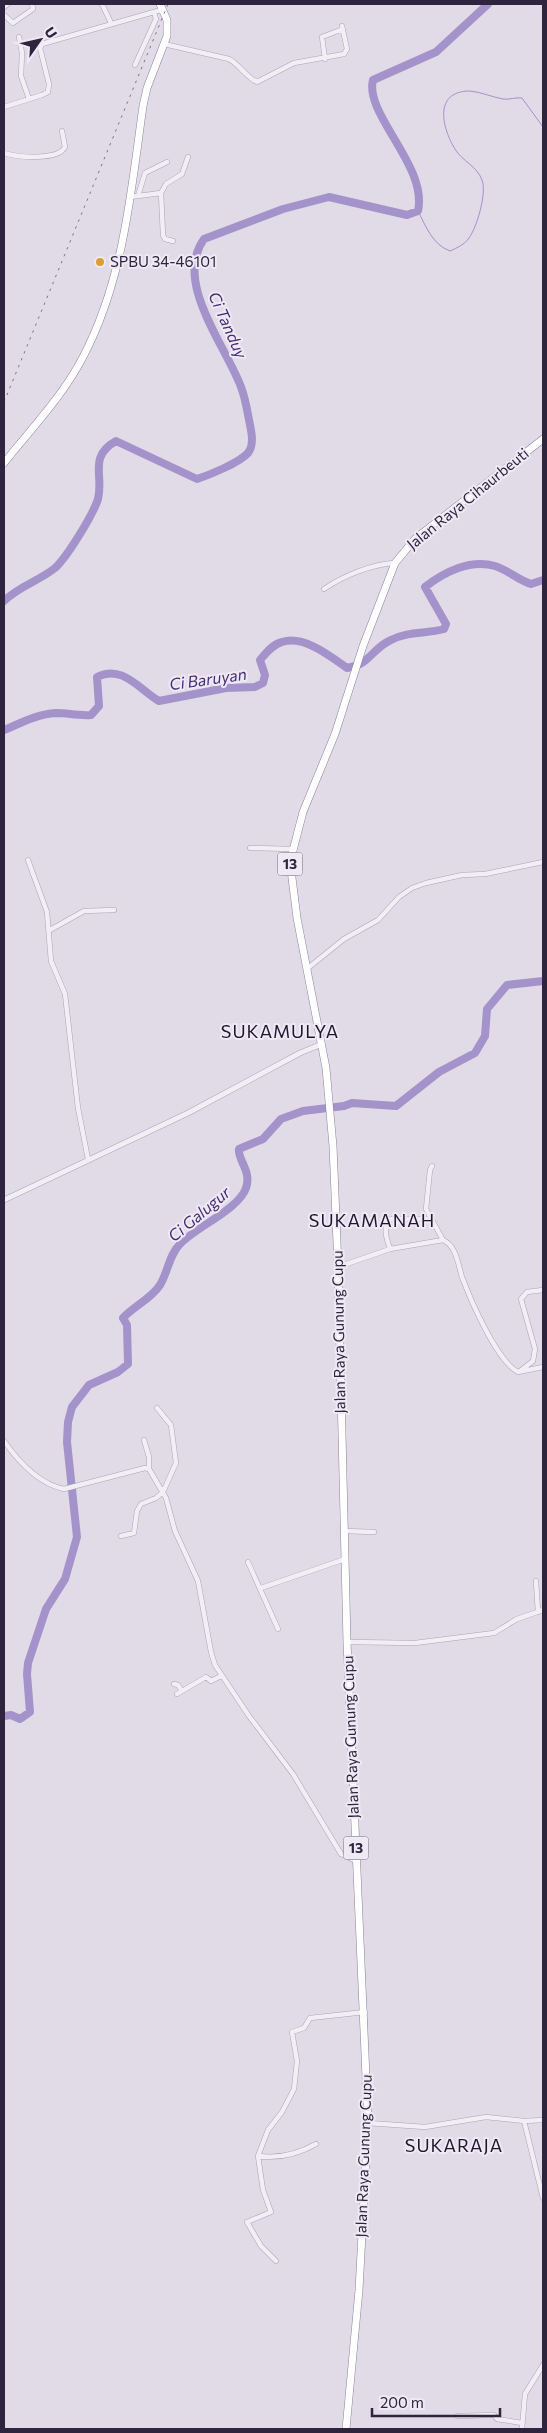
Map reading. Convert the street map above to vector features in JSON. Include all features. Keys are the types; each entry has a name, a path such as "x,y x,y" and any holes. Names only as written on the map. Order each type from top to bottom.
{"highway":[{"path":"4,463 72,375 97,329 122,246 134,196 143,106 168,29 167,20 158,9"},
{"name":"Jalan Raya Cihaurbeuti","path":"292,849 303,812 336,734 363,646 395,563 409,544 543,439"},
{"name":"13","path":"292,849 290,874 322,1044"},
{"name":"Jalan Raya Gunung Cupu","path":"322,1044 330,1108 338,1267 344,1531 368,2123 359,2290 346,2429"}],"street":[{"path":"4,7 8,4"},
{"path":"4,15 13,23 33,9 32,4"},
{"path":"102,4 111,23"},
{"path":"4,107 42,95 49,88 40,51 42,44 158,9 156,19 135,65"},
{"path":"164,44 229,59 236,62 251,80 257,82 294,63 325,59 346,52 342,27 322,37 325,59"},
{"path":"19,37 22,53 21,76 29,99"},
{"path":"4,153 17,157 36,157 62,152 65,147 62,131"},
{"path":"173,242 165,239 163,235 161,193 166,184 182,174 188,157"},
{"path":"134,196 145,173 167,162"},
{"path":"134,196 161,193"},
{"path":"324,589 338,580 380,565 395,563"},
{"path":"250,848 292,849"},
{"path":"28,860 47,912 50,930 51,961 67,1003 78,1108 88,1159"},
{"path":"308,968 344,939 378,920 399,897 412,888 462,875 485,874 543,862"},
{"path":"50,930 84,911 114,910"},
{"path":"4,1200 188,1113 306,1050 322,1044"},
{"path":"432,1166 426,1206 430,1218 444,1240 451,1246 462,1276 489,1335 508,1365 518,1372 543,1367"},
{"path":"390,1249 386,1233 386,1227 390,1220 430,1218"},
{"path":"338,1267 390,1249 444,1240"},
{"path":"518,1372 532,1361 535,1356 535,1349 521,1299 527,1292 543,1290"},
{"path":"121,1536 134,1534 135,1515 139,1506 163,1492 176,1462 171,1425 157,1408"},
{"path":"144,1440 150,1457 149,1469 163,1492 175,1531 198,1581 211,1652 221,1676 293,1774 341,1854 356,1861"},
{"path":"4,1442 21,1463 55,1487 76,1488 145,1468 149,1469"},
{"path":"344,1531 374,1532"},
{"path":"261,1588 345,1559"},
{"path":"248,1562 278,1629"},
{"path":"348,1642 415,1643 494,1633 517,1619 541,1611 536,1581"},
{"path":"174,1684 178,1685 179,1693 206,1677 211,1680 221,1676"},
{"path":"276,2261 261,2246 247,2222 271,2212 262,2190 258,2156 268,2130 282,2112 294,2089 297,2061 292,2032 304,2028 310,2018 365,2012"},
{"path":"368,2123 425,2127 486,2118 524,2121 543,2120"},
{"path":"524,2121 543,2198"},
{"path":"258,2156 281,2157 316,2144"},
{"path":"522,2429 525,2394 543,2365"},
{"path":"458,2416 494,2416 497,2419 522,2423"}],"waterway":[{"name":"Ci Tanduy","path":"4,601 16,591 55,568 73,546 98,499 99,467 102,453 116,441 197,479 231,465 248,453 252,437 242,391 205,314 198,294 195,274 196,256 204,239 283,209 329,197 407,215 418,211 419,194 414,176 378,108 373,94 373,80 436,52 488,4"},
{"path":"418,211 435,240 450,251 463,244 469,238 480,210 483,193 480,175 455,149 444,121 444,112 450,97 458,93 470,91 503,99 522,98 543,127"},
{"name":"Ci Baruyan","path":"4,730 42,715 56,713 91,715 99,706 97,677 106,674 114,674 130,680 159,701 226,688 255,687 263,683 265,675 260,660 273,647 282,642 299,641 308,644 347,668 361,664 384,644 397,637 444,629 446,624 425,587 440,576 458,568 486,564 495,566 531,584 543,580"},
{"name":"Ci Galugur","path":"4,1716 11,1715 20,1719 30,1712 28,1663 46,1609 65,1579 77,1537 67,1442 68,1422 72,1407 89,1385 118,1372 128,1364 127,1325 123,1318 160,1285 176,1248 242,1196 246,1188 247,1176 239,1149 263,1139 281,1119 303,1111 344,1106 352,1103 396,1106 439,1072 475,1053 485,1036 487,1009 507,985 543,981"}],"railway":[{"path":"4,402 168,4"}],"place":[{"name":"SPBU 34-46101","path":"100,262"}],"district":[{"name":"SUKAMULYA","path":"280,1032"},
{"name":"SUKAMANAH","path":"372,1221"},
{"name":"SUKARAJA","path":"454,2146"}]}
